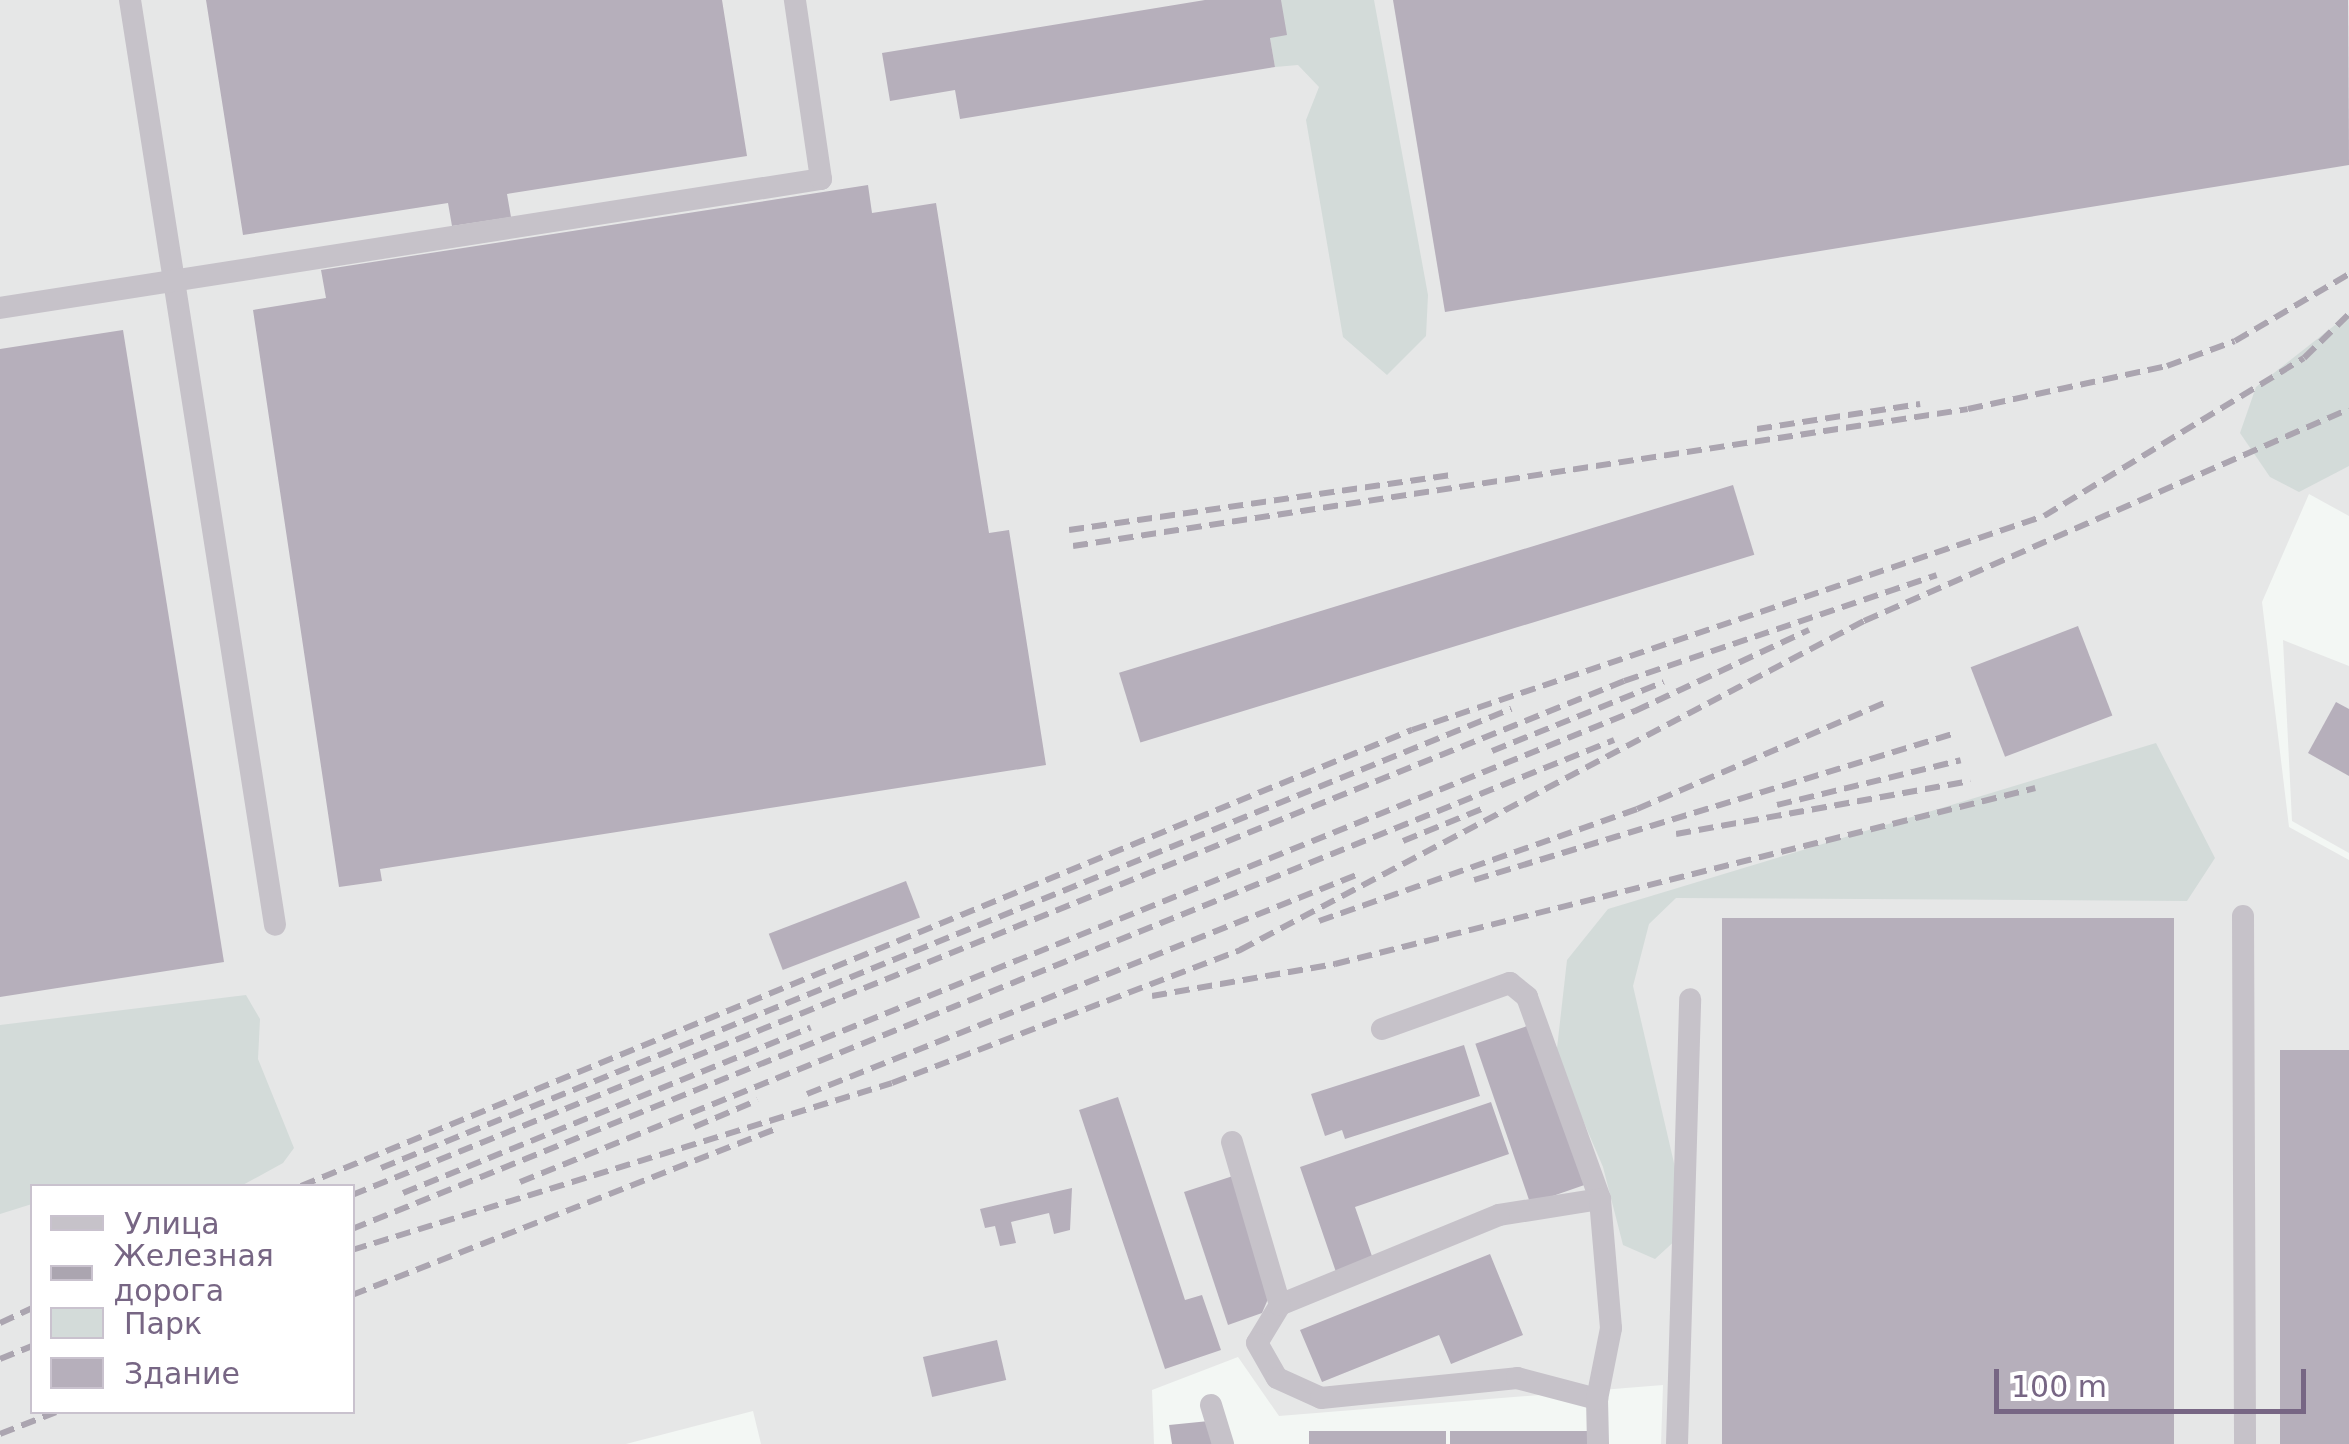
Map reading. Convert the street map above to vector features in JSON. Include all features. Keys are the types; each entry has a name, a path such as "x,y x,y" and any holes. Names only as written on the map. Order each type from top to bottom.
{"lane":[{"path":"130,0 276,925"},
{"path":"0,308 822,179 795,0"},
{"path":"2243,916 2244,1444"},
{"path":"1382,1029 1510,984 1527,997 1600,1199 1611,1328 1597,1399 1598,1444"},
{"path":"1677,1444 1690,1000"},
{"path":"1232,1142 1280,1305"},
{"path":"1597,1399 1517,1378 1321,1398 1277,1378 1257,1342 1280,1305 1498,1215 1600,1199"},
{"path":"1211,1405 1223,1444"}],"shaded area":[{"path":"0,0 2349,0 2349,516 2309,494 2262,602 2289,827 2349,860 2349,1444 1661,1444 1663,1385 1279,1416 1238,1357 1152,1390 1154,1444 761,1444 753,1411 626,1444 0,1444"},
{"path":"2283,640 2349,666 2349,853 2292,821"}],"green space":[{"path":"1281,0 1374,0 1428,295 1426,336 1387,375 1343,337 1306,120 1319,87 1298,65 1275,67 1270,38"},
{"path":"2349,314 2349,466 2299,492 2270,477 2240,433 2256,387"},
{"path":"2156,743 2215,858 2187,901 1676,898 1649,924 1633,986 1680,1189 1679,1237 1655,1259 1623,1245 1603,1167 1556,1057 1567,960 1608,909"},
{"path":"246,995 260,1019 258,1059 294,1148 283,1163 245,1184 30,1184 30,1205 0,1214 0,1025"}],"building":[{"path":"206,0 722,0 747,156 507,194 511,217 452,226 448,203 243,235"},
{"path":"1205,0 1281,0 1287,35 1270,38 1275,67 960,119 955,90 890,101 882,53"},
{"path":"1393,0 2348,0 2349,165 1445,312"},
{"path":"868,185 872,213 936,203 989,533 1009,530 1046,765 380,869 382,881 339,887 253,310 326,298 321,270"},
{"path":"123,330 224,962 0,997 0,349"},
{"path":"1733,485 1754,555 1140,743 1119,673"},
{"path":"2078,626 2112,716 2005,757 1971,667"},
{"path":"2336,702 2349,709 2349,776 2308,753"},
{"path":"906,881 920,917 783,970 769,934"},
{"path":"1722,918 2174,918 2174,1444 1722,1444"},
{"path":"1533,1024 1588,1184 1530,1204 1475,1044"},
{"path":"1464,1045 1480,1096 1345,1139 1342,1130 1325,1136 1311,1094"},
{"path":"2280,1050 2349,1050 2349,1444 2280,1444"},
{"path":"1118,1097 1185,1300 1202,1295 1221,1350 1165,1369 1079,1110"},
{"path":"1491,1102 1509,1154 1355,1207 1374,1262 1337,1275 1300,1167"},
{"path":"1233,1176 1271,1292 1262,1313 1228,1325 1184,1192"},
{"path":"1072,1188 1070,1230 1054,1234 1049,1213 1011,1222 1016,1243 1000,1246 995,1226 985,1228 980,1209"},
{"path":"1490,1254 1523,1335 1451,1364 1439,1335 1322,1382 1300,1330"},
{"path":"997,1340 1006,1380 932,1397 923,1357"},
{"path":"1209,1421 1212,1444 1172,1444 1169,1425"},
{"path":"1309,1431 1446,1431 1446,1444 1309,1444"},
{"path":"1450,1431 1592,1431 1592,1444 1450,1444"}],"railway":[{"path":"1073,546 1968,409 2167,366 2235,341 2349,274"},
{"path":"306,1184 1412,730 2044,516 2304,358 2349,314"},
{"path":"1757,429 1920,404"},
{"path":"355,1249 892,1083 1240,950 1864,621 2349,409"},
{"path":"1069,530 1451,475"},
{"path":"355,1194 1624,681 1937,575"},
{"path":"355,1228 1635,711 1809,630"},
{"path":"1492,751 1664,682"},
{"path":"1319,921 1637,809 1889,701"},
{"path":"381,1168 1511,709"},
{"path":"1474,880 1956,733"},
{"path":"520,1182 1614,740"},
{"path":"1777,805 1961,760"},
{"path":"1676,834 1970,781"},
{"path":"1152,996 1335,964 2035,788"},
{"path":"1403,841 1482,809"},
{"path":"807,1094 1359,874"},
{"path":"403,1193 811,1027"},
{"path":"694,1127 758,1100"},
{"path":"355,1294 775,1129"},
{"path":"0,1323 30,1309"},
{"path":"0,1359 30,1347"},
{"path":"0,1434 51,1414"}]}
